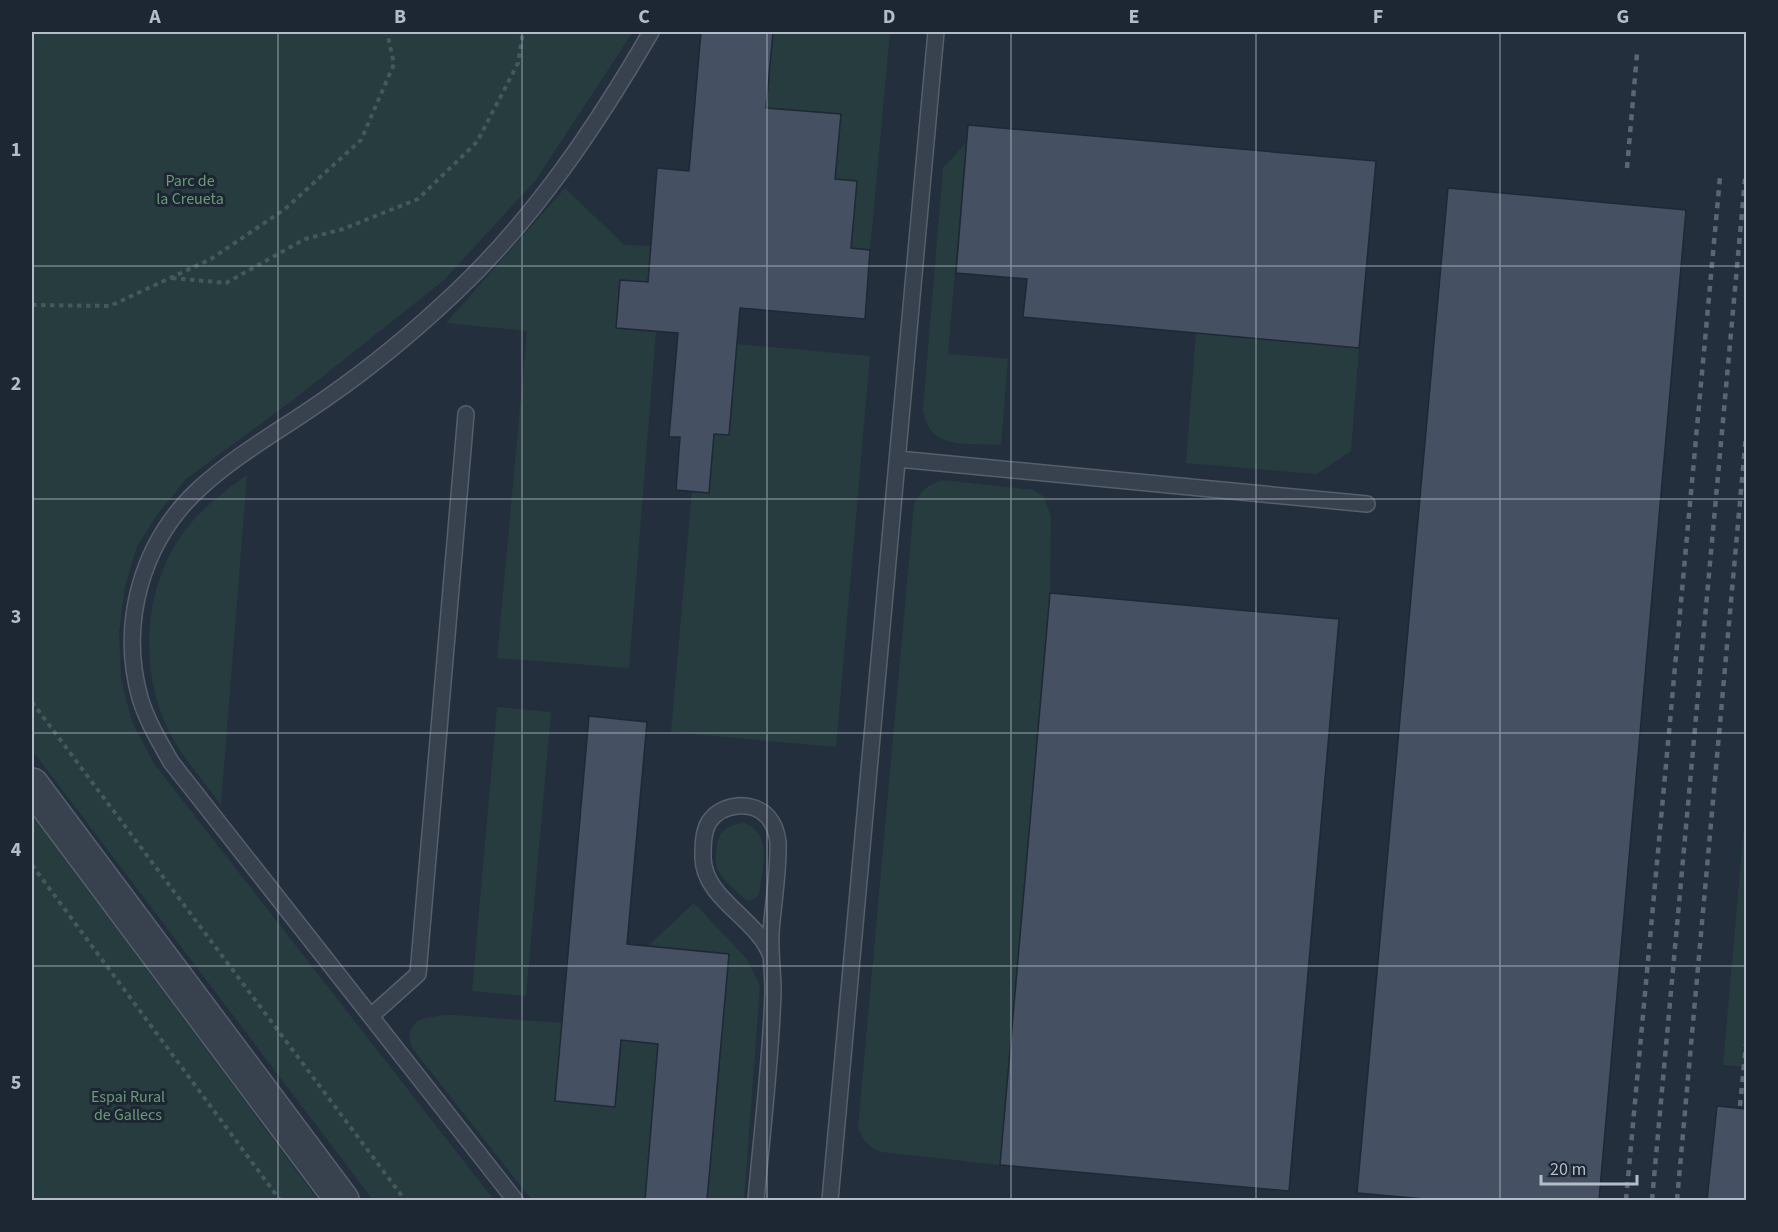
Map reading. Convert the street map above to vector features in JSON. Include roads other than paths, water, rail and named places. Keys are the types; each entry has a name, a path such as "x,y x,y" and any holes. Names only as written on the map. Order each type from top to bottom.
{"street":[{"path":"32,785 342,1200"}],"lane":[{"path":"515,1200 171,762 152,730 140,698 133,664 132,632 136,599 146,567 163,531 201,488 330,396 404,339 459,289 516,227 570,161 614,95 651,32"},
{"path":"831,1200 936,32"},
{"path":"371,1016 418,974 466,414"},
{"path":"897,459 1367,504"},
{"path":"756,1200 773,991 771,956 778,841 772,822 759,809 734,806 714,815 705,833 704,868 716,890 762,937 771,956"}],"railway":[{"path":"1627,168 1637,54"},
{"path":"1626,1200 1720,177"},
{"path":"1652,1200 1745,179"},
{"path":"1677,1200 1746,435"},
{"path":"1740,1106 1746,1044"}],"park label":[{"name":"Parc de la Creueta","path":"190,189"},
{"name":"Espai Rural de Gallecs","path":"128,1105"}]}
